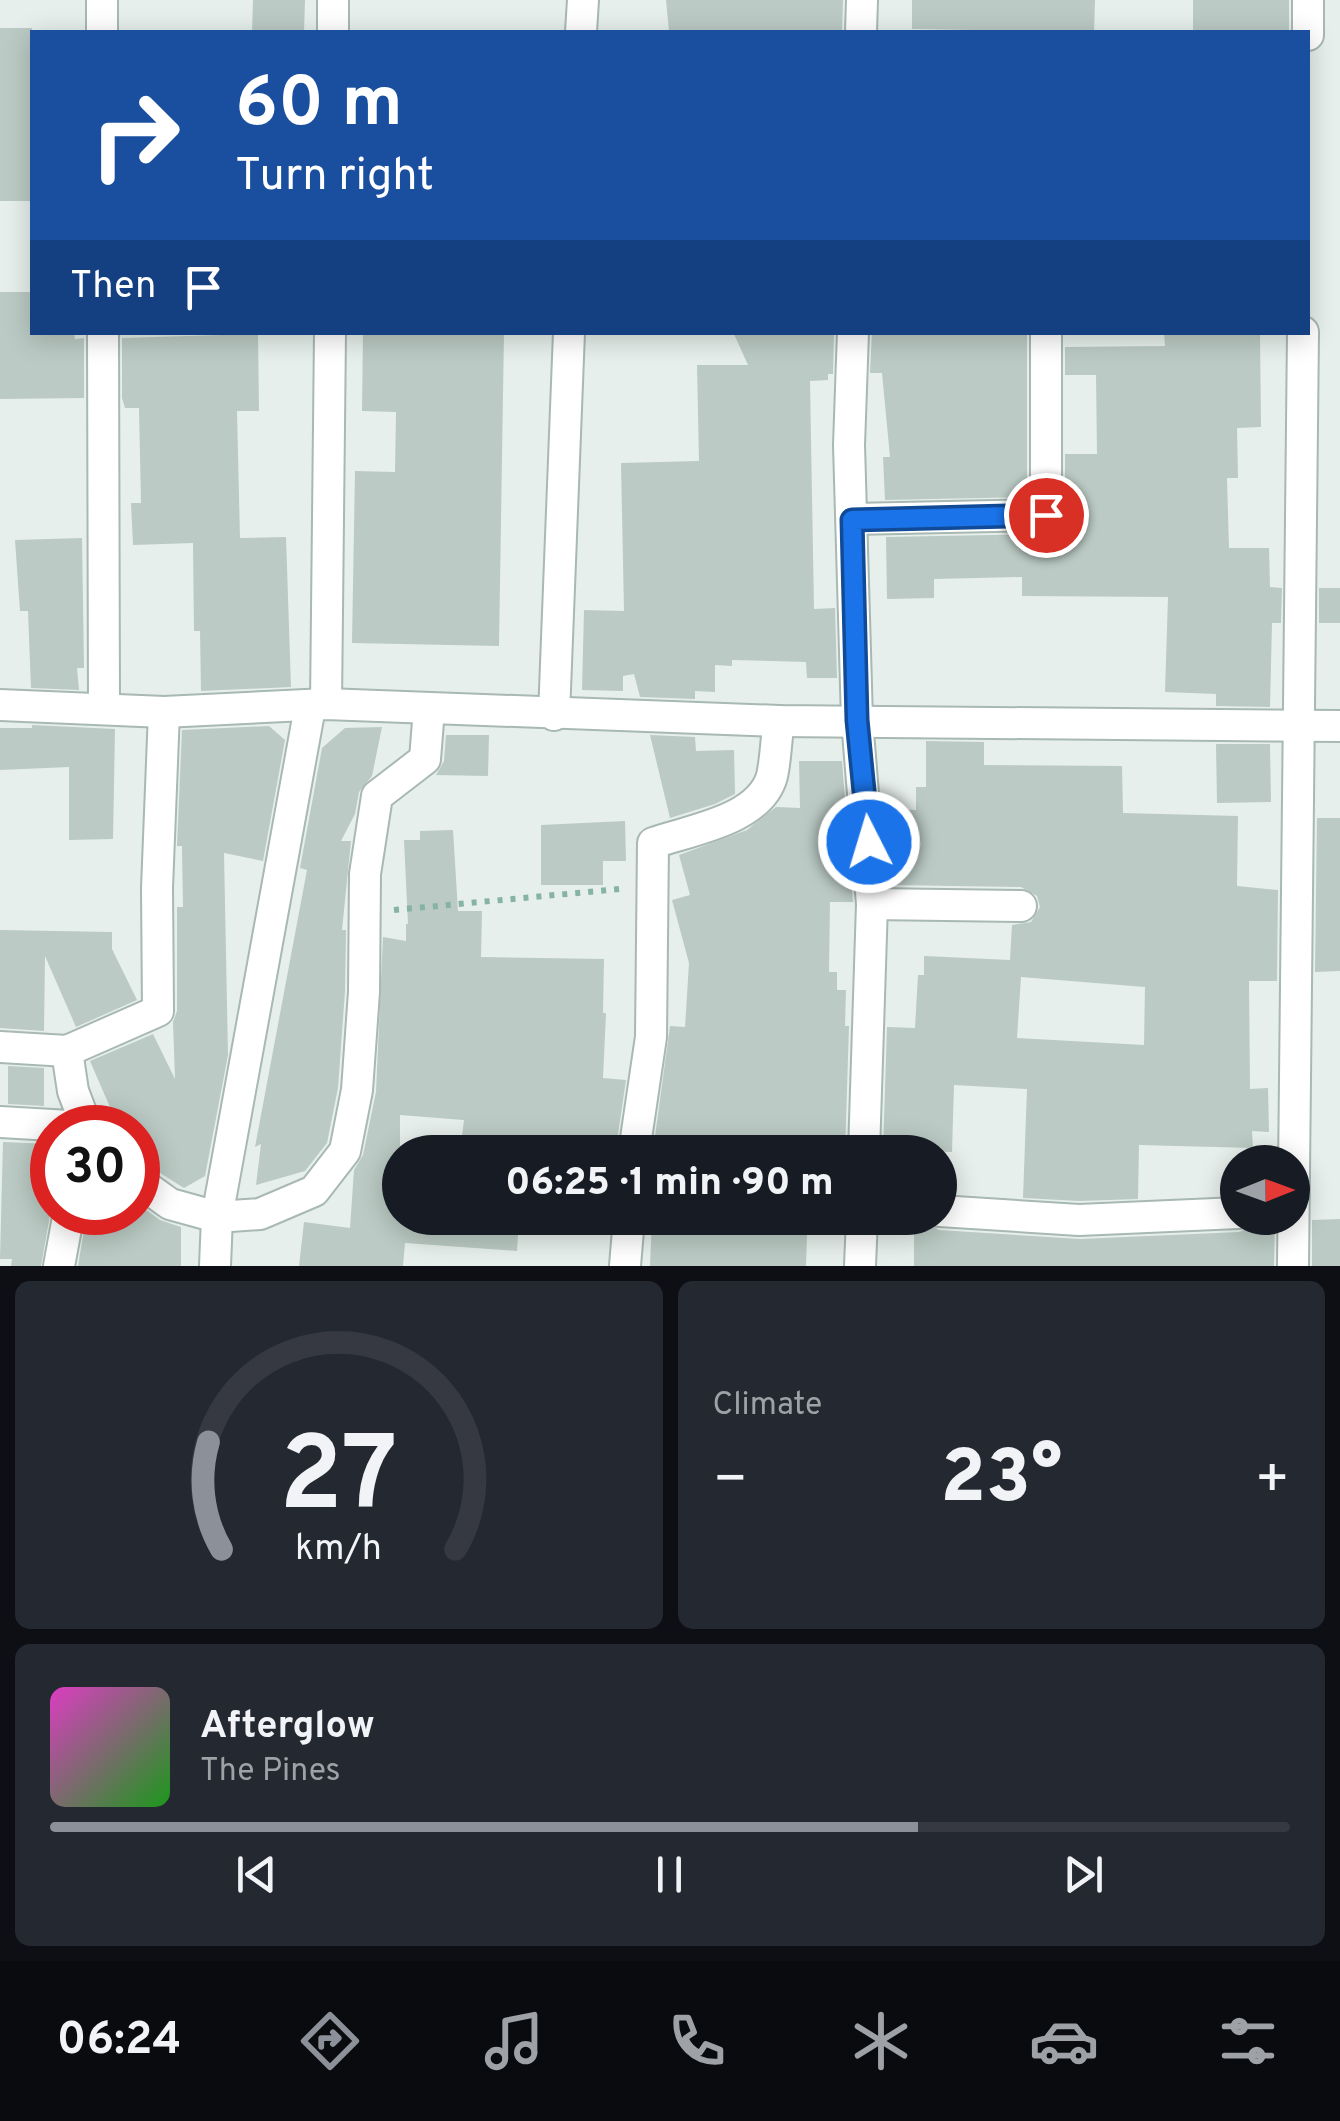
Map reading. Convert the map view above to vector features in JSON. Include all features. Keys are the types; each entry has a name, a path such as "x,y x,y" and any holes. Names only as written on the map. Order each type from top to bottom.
{"street":[{"path":"102,0 102,30"},
{"path":"333,0 333,30"},
{"path":"581,30 582,0"},
{"path":"861,30 862,0"},
{"path":"1308,0 1308,30"},
{"path":"102,335 104,708"},
{"path":"215,1266 217,1217 318,706 330,335"},
{"path":"554,714 569,335"},
{"path":"853,335 850,444 857,720 872,904 865,1135"},
{"path":"852,520 1046,515 1046,335"},
{"path":"1293,1266 1303,335"},
{"path":"0,705 164,712 318,706 779,720 1340,726"},
{"path":"160,1197 170,1204 217,1217 260,1214 314,1191 345,1151 357,1090 366,874 376,796 424,759 429,709"},
{"path":"0,1047 67,1052 158,1011 164,712"},
{"path":"637,1135 652,1037 653,844 736,816 755,803 771,780 779,720"},
{"path":"872,904 1021,906"},
{"path":"67,1052 78,1105"},
{"path":"0,1122 30,1124"},
{"path":"957,1211 1079,1220 1220,1214"},
{"path":"59,1266 65,1235"},
{"path":"625,1266 628,1235"},
{"path":"860,1266 861,1235"}],"path":[{"path":"365,912 651,886"}],"building":[{"path":"253,0 305,0 304,30 252,30"},
{"path":"666,0 843,0 842,30 669,30"},
{"path":"912,0 1095,0 1094,30 912,29"},
{"path":"1193,0 1289,0 1289,30 1193,30"},
{"path":"0,28 32,28 30,201 0,201"},
{"path":"0,292 30,292 30,335 84,338 84,398 0,399"},
{"path":"258,335 259,411 237,411 240,538 286,537 291,687 201,691 200,631 194,631 193,543 133,545 131,503 141,503 139,408 125,408 122,398 122,338"},
{"path":"363,335 504,335 499,646 352,643 355,471 395,472 396,412 362,411"},
{"path":"734,335 834,335 833,374 828,374 828,380 810,381 814,609 835,608 837,678 807,678 806,662 732,660 732,666 715,665 715,692 695,691 695,699 640,697 634,674 623,676 623,691 582,690 584,610 624,611 621,463 699,461 697,365 748,365"},
{"path":"872,335 1027,335 1027,497 885,500 883,457 890,457 882,373 870,373"},
{"path":"1164,335 1260,335 1261,427 1237,428 1238,478 1227,478 1229,548 1269,548 1270,587 1282,588 1281,623 1272,623 1270,707 1216,706 1216,694 1165,692 1168,597 1022,596 1022,577 934,579 934,598 887,599 886,537 1046,534 1056,530 1065,515 1065,454 1097,454 1096,375 1065,375 1065,347 1165,346"},
{"path":"82,538 84,668 77,668 79,690 31,688 28,611 20,611 15,540"},
{"path":"1319,588 1340,588 1340,623 1319,623"},
{"path":"32,725 115,729 113,839 69,840 69,767 0,770 0,728"},
{"path":"269,726 285,740 263,861 224,853 228,1055 205,1176 184,1188 160,1173 160,1105 109,1105 90,1061 153,1034 175,1079 177,907 183,907 182,846 177,846 182,730"},
{"path":"382,727 372,776 359,792 355,814 341,841 351,841 342,930 346,930 345,991 338,1088 327,1143 305,1171 256,1185 261,1144 255,1147 307,870 300,868 322,748 345,728"},
{"path":"446,735 489,735 488,776 436,775 444,761"},
{"path":"650,735 695,737 696,751 734,750 735,794 670,818"},
{"path":"926,741 984,742 984,765 1122,766 1123,813 1238,816 1237,886 1278,890 1277,981 1249,981 1250,1089 1268,1088 1269,1132 1252,1131 1253,1145 1139,1145 1138,1199 1079,1201 1023,1198 1027,1089 954,1085 953,1135 883,1135 887,1027 915,1028 918,975 924,975 924,956 1010,960 1012,925 1031,922 1040,907 1037,896 1021,887 889,885 883,809 916,810 916,787 926,787","holes":["1021,977 1145,987 1144,1045 1017,1038"]},
{"path":"1216,744 1270,744 1271,802 1217,803"},
{"path":"799,761 842,761 853,902 830,902 829,972 837,972 837,990 846,990 845,1026 849,1026 846,1135 655,1135 670,1026 685,1027 689,963 672,900 690,895 679,855 747,830 776,807 800,808"},
{"path":"1317,818 1340,818 1340,971 1315,972"},
{"path":"625,821 626,861 603,861 603,885 541,885 541,825"},
{"path":"453,830 458,911 482,911 481,957 604,959 603,1078 626,1080 618,1135 462,1135 464,1120 400,1115 400,1135 382,1135 382,1235 518,1235 517,1251 405,1243 403,1266 299,1266 304,1222 350,1228 354,1170 363,1155 376,1092 383,937 406,941 404,840 420,840 420,831"},
{"path":"0,930 112,932 112,949 137,1000 76,1027 45,956 44,1031 0,1028"},
{"path":"8,1066 44,1068 44,1105 8,1104"},
{"path":"3,1142 30,1143 30,1235 46,1235 41,1266 11,1266 12,1259 0,1259"},
{"path":"1340,1219 1340,1266 1312,1266 1312,1220"},
{"path":"160,1220 181,1227 181,1266 78,1266 83,1235 160,1235"},
{"path":"957,1231 1080,1239 1220,1233 1275,1235 1274,1266 914,1266 914,1235 957,1235"},
{"path":"651,1235 807,1235 806,1266 650,1266"}],"route":[{"path":"869,842 857,720 852,520 1046,515"}]}
